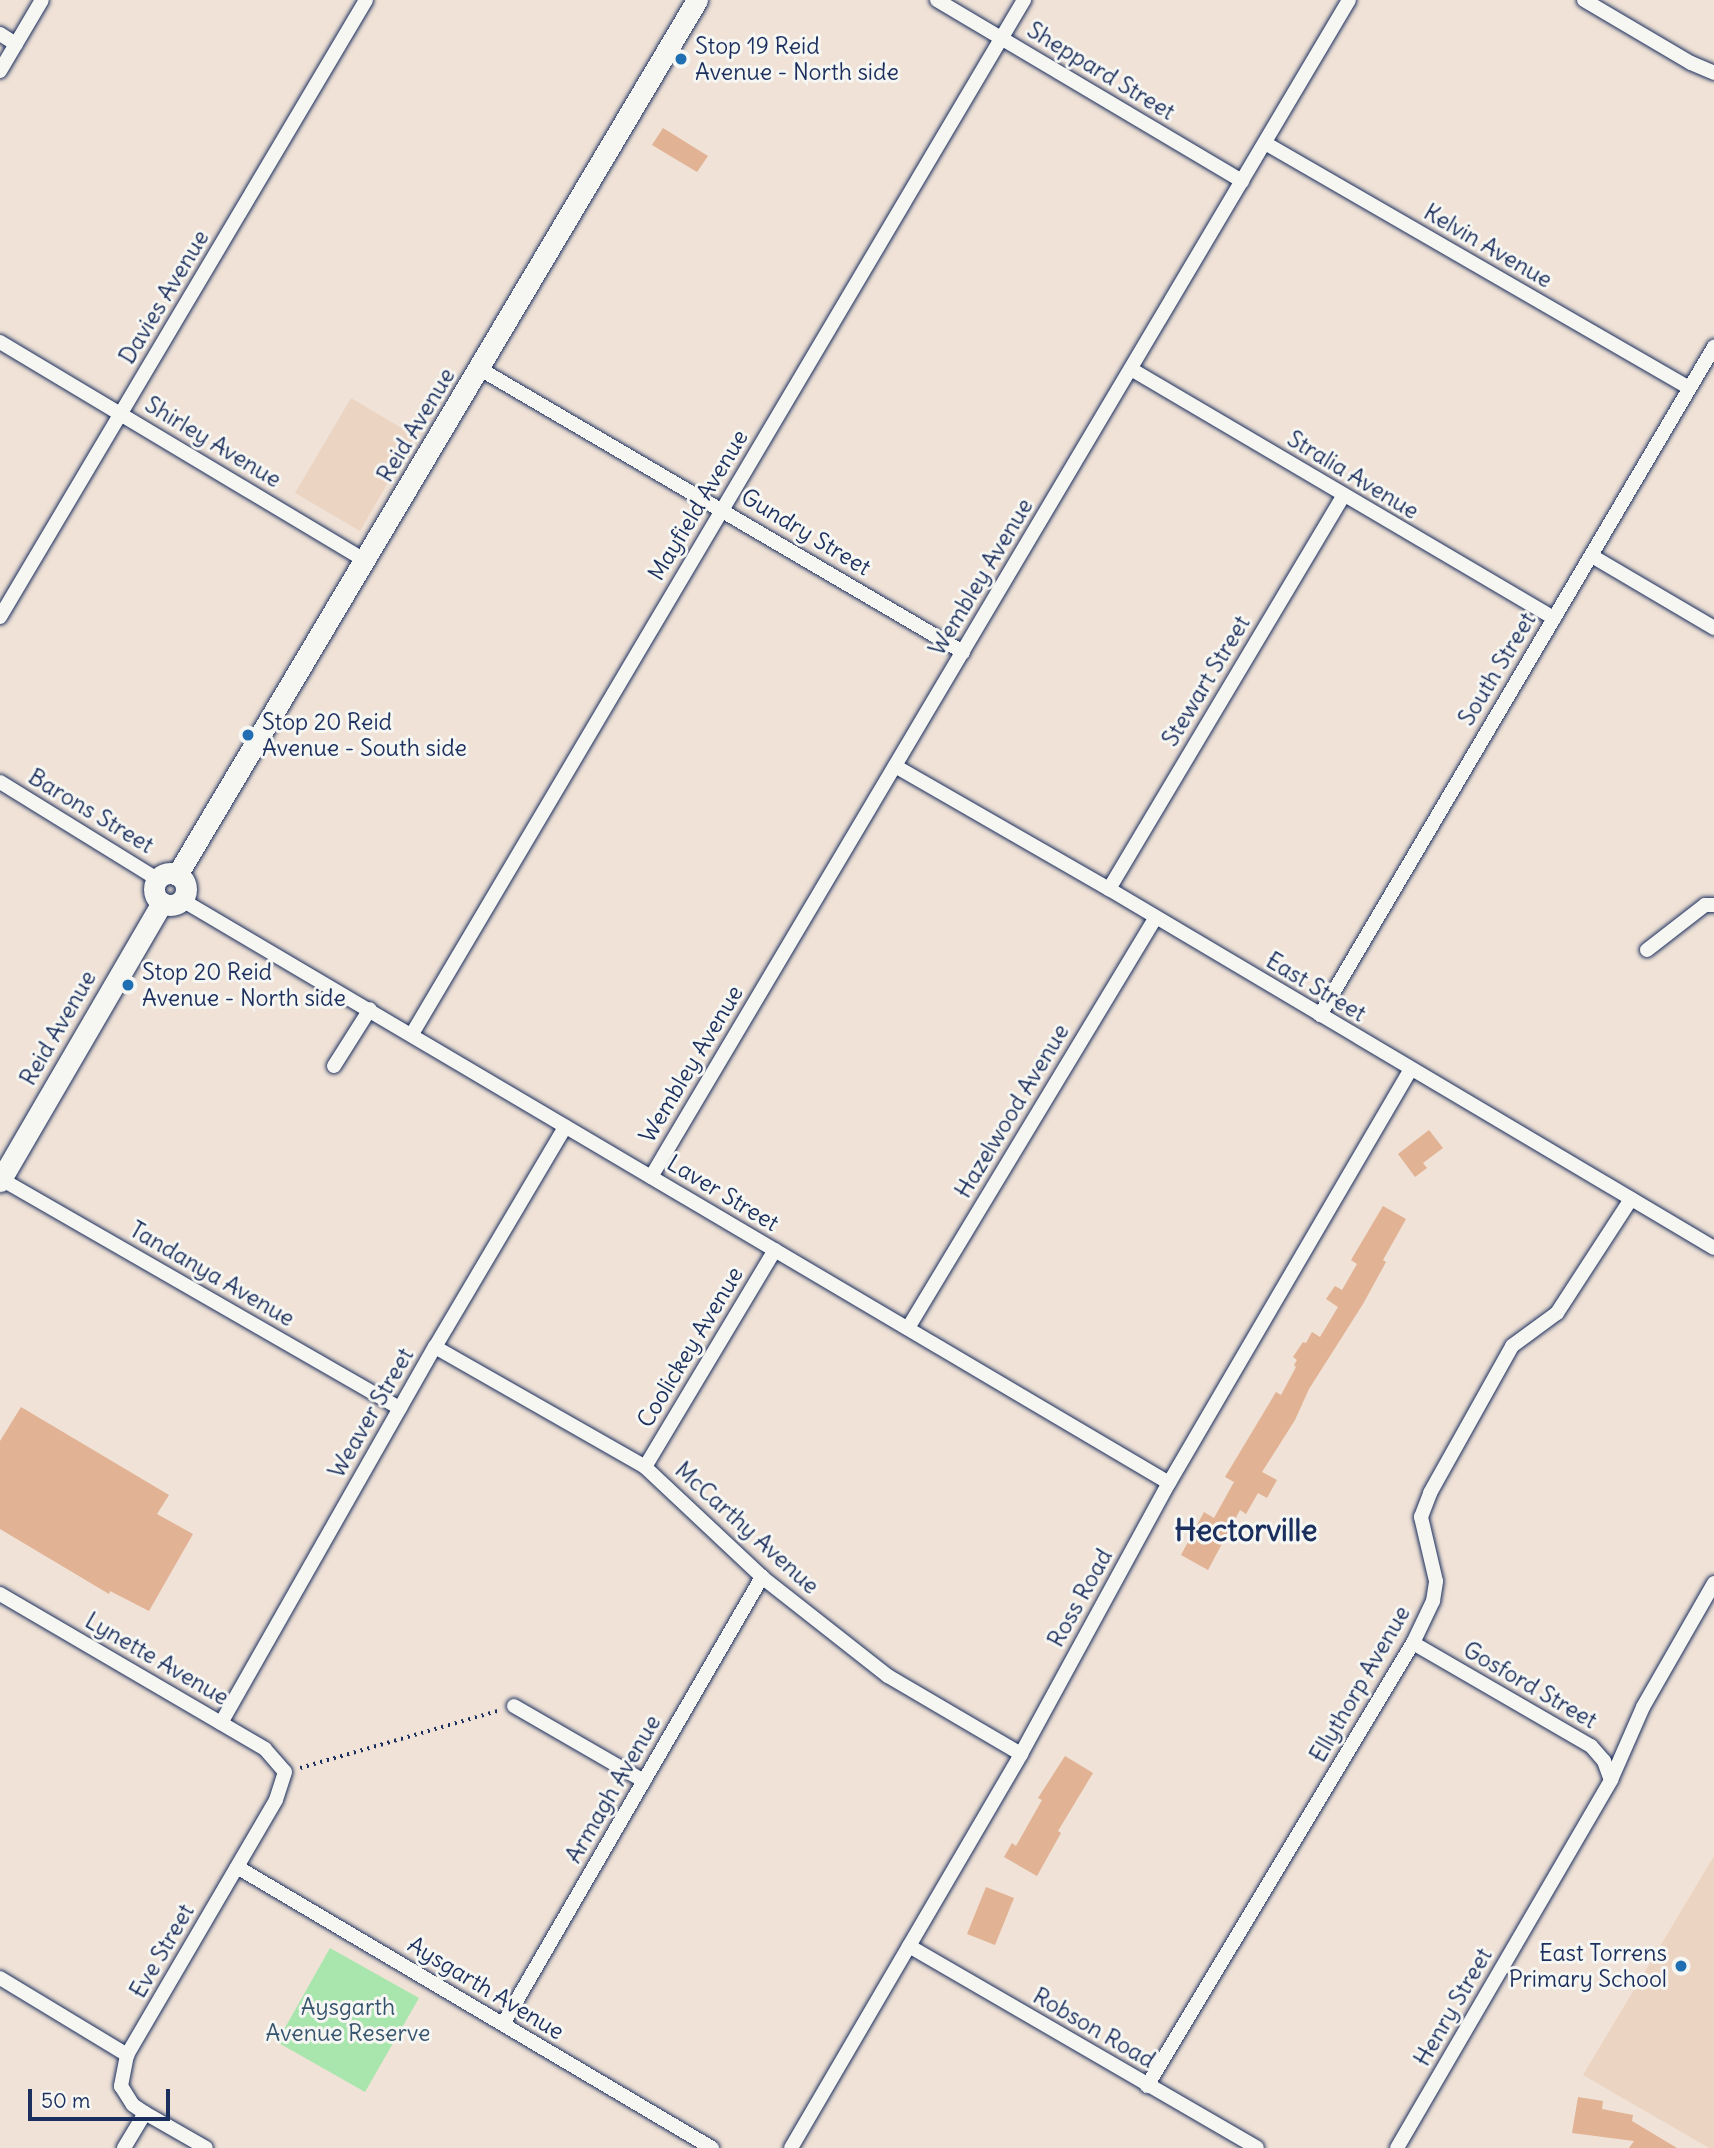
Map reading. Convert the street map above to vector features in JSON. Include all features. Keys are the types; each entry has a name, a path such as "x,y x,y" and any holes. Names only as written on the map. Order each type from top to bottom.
{"street":[{"path":"0,71 43,0"},
{"name":"Davies Avenue","path":"0,617 366,0"},
{"name":"Reid Avenue","path":"167,877 366,561 697,0"},
{"name":"Sheppard Street","path":"937,0 1242,181"},
{"name":"Mayfield Avenue","path":"412,1034 1024,0"},
{"name":"Wembley Avenue","path":"651,1177 1349,0"},
{"path":"1584,0 1691,63 1714,73"},
{"path":"0,34 16,44"},
{"name":"Kelvin Avenue","path":"1265,143 1689,388"},
{"name":"Shirley Avenue","path":"0,342 366,561"},
{"name":"South Street","path":"1320,1015 1714,346"},
{"name":"Gundry Street","path":"480,369 962,652"},
{"name":"Stralia Avenue","path":"1130,369 1554,618"},
{"name":"Stewart Street","path":"1109,889 1343,496"},
{"path":"1592,555 1714,628"},
{"name":"East Street","path":"895,766 1109,889 1714,1248"},
{"name":"Barons Street","path":"0,782 167,877"},
{"path":"167,877 186,884 172,901"},
{"name":"Reid Avenue","path":"1,1180 172,901"},
{"name":"Laver Street","path":"172,901 370,1009 565,1128 1169,1483"},
{"path":"1647,950 1705,905 1714,905"},
{"name":"Hazelwood Avenue","path":"908,1328 1155,918"},
{"path":"334,1066 370,1009"},
{"name":"Ross Road","path":"791,2148 1021,1754 1169,1483 1410,1070"},
{"name":"Weaver Street","path":"221,1723 435,1347 565,1128"},
{"name":"Tandanya Avenue","path":"1,1180 400,1408"},
{"name":"Ellythorp Avenue","path":"1147,2085 1413,1643 1433,1601 1436,1581 1421,1517 1430,1493 1512,1346 1562,1307 1631,1199"},
{"name":"Coolickey Avenue","path":"645,1467 775,1250"},
{"name":"McCarthy Avenue","path":"435,1347 645,1467 762,1577 888,1676 1021,1754"},
{"name":"Armagh Avenue","path":"503,2024 762,1577"},
{"name":"Henry Street","path":"1397,2148 1611,1780 1643,1707 1714,1583"},
{"name":"Lynette Avenue","path":"0,1594 265,1749 285,1772"},
{"name":"Gosford Street","path":"1413,1643 1591,1746 1604,1760 1611,1780"},
{"path":"514,1706 644,1781"},
{"name":"Eve Street","path":"145,2113 133,2105 121,2086 127,2055 276,1800 285,1772"},
{"name":"Aysgarth Avenue","path":"237,1867 712,2148"},
{"name":"Robson Road","path":"909,1946 1257,2148"},
{"path":"0,1978 127,2055"},
{"path":"124,2148 145,2113 206,2148"}],"path":[{"path":"285,1772 514,1706"}],"shaded area":[{"path":"351,398 415,436 360,531 295,493"},
{"name":"East Torrens Primary School","path":"1714,1856 1714,2148 1709,2148 1583,2075"}],"green space":[{"name":"Aysgarth Avenue Reserve","path":"330,1948 419,1998 365,2092 277,2042"}],"building":[{"path":"663,128 708,156 697,172 652,145"},
{"path":"1429,1130 1443,1148 1423,1163 1427,1168 1415,1177 1398,1154"},
{"path":"1383,1206 1406,1219 1383,1260 1386,1262 1262,1472 1277,1480 1267,1498 1258,1493 1246,1514 1240,1510 1208,1570 1181,1555 1204,1512 1214,1518 1234,1482 1225,1477 1276,1392 1281,1395 1296,1367 1294,1365 1297,1360 1293,1357 1312,1332 1320,1337 1338,1307 1326,1299 1335,1286 1342,1290 1357,1264 1351,1260"},
{"path":"21,1407 169,1495 157,1514 193,1534 149,1611 110,1591 109,1594 0,1529 0,1441"},
{"path":"1065,1756 1093,1773 1058,1831 1061,1833 1037,1876 1004,1857 1012,1843 1016,1846 1042,1800 1038,1798"},
{"path":"986,1887 1014,1898 995,1945 967,1934"},
{"path":"1578,2097 1603,2101 1602,2109 1633,2115 1632,2121 1677,2148 1629,2148 1634,2141 1572,2133"}],"place":[{"name":"Stop 19 Reid Avenue - North side","path":"681,59"},
{"name":"Stop 20 Reid Avenue - South side","path":"248,735"},
{"name":"Stop 20 Reid Avenue - North side","path":"128,985"},
{"name":"East Torrens Primary School","path":"1681,1966"}],"district":[{"name":"Hectorville","path":"1246,1530"}]}
